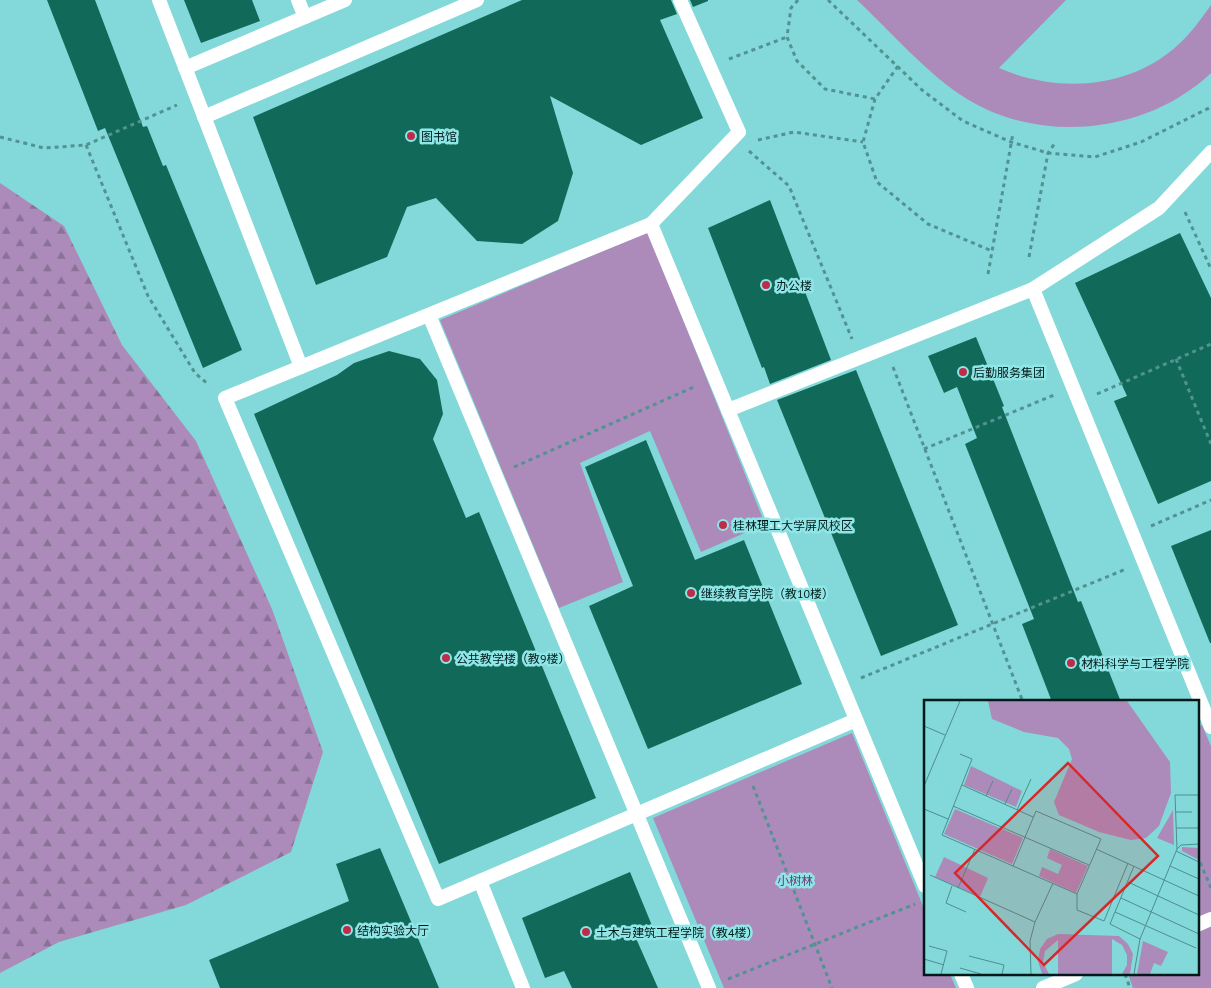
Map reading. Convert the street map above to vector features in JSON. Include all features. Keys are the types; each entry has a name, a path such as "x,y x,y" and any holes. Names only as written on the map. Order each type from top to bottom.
{"lane":[{"path":"159,0 301,367"},
{"path":"298,0 305,17"},
{"path":"185,68 345,0"},
{"path":"204,117 477,0"},
{"path":"680,0 739,132 651,224 225,398 438,899 856,720"},
{"path":"728,410 1033,289 1159,208 1211,152"},
{"path":"651,224 924,884"},
{"path":"1033,289 1211,727"},
{"path":"429,315 709,988"},
{"path":"480,881 523,988"},
{"path":"1198,925 1211,919"},
{"path":"962,976 967,988"},
{"path":"1043,988 1071,976"}],"path":[{"path":"798,0 791,8 787,37 797,61 825,89 875,99"},
{"path":"828,0 922,90 963,121 1012,142 1048,153 1095,157 1141,142 1211,107"},
{"path":"710,66 787,37"},
{"path":"898,66 875,99 863,142 876,182 928,224 992,251"},
{"path":"0,137 44,148 86,144 196,96"},
{"path":"755,141 794,132 863,142"},
{"path":"988,274 1013,134"},
{"path":"1030,257 1048,153 1055,143"},
{"path":"86,144 148,296 195,374 225,398"},
{"path":"747,150 789,186 860,358"},
{"path":"1182,207 1211,269"},
{"path":"1079,402 1211,344"},
{"path":"885,348 1022,700"},
{"path":"1176,359 1211,444"},
{"path":"496,475 714,378"},
{"path":"924,449 1059,393"},
{"path":"1146,528 1211,500"},
{"path":"842,686 1144,562"},
{"path":"745,767 832,988"},
{"path":"1198,858 1211,888"},
{"path":"709,988 919,902"},
{"path":"1126,976 1130,988"}],"green space":[{"path":"857,0 1066,0 999,68 1045,82 1069,84 1093,83 1117,78 1139,70 1160,59 1184,39 1211,5 1211,73 1186,93 1157,109 1126,120 1094,126 1061,127 1028,123 996,114 952,89 924,66"},
{"path":"0,183 64,226 122,345 196,441 272,609 323,752 291,852 186,905 59,942 0,973"},
{"path":"648,232 765,524 701,552 650,431 580,463 623,582 559,608 440,320"},
{"path":"1202,725 1211,746 1211,988 1133,988 1129,976 1198,976 1198,727"},
{"name":"小树林","path":"852,733 924,909 924,976 951,976 956,988 724,988 653,818"}],"building":[{"path":"47,0 95,0 143,127 147,126 163,166 166,165 242,350 203,368 105,128 98,131"},
{"path":"184,0 252,0 260,21 201,43"},
{"name":"图书馆","path":"522,0 671,0 677,14 660,20 703,118 641,145 550,96 573,173 558,221 522,244 477,241 436,198 407,207 387,257 316,285 253,117"},
{"path":"690,0 708,0 708,1 693,7"},
{"name":"办公楼","path":"770,200 831,360 770,384 764,367 762,368 708,228"},
{"path":"1180,233 1211,298 1211,481 1158,504 1114,401 1127,396 1075,283"},
{"path":"976,337 1078,602 1081,601 1120,700 1051,700 1022,624 1034,619 965,444 977,438 957,387 944,393 928,356"},
{"name":"公共教学楼（教9楼）","path":"389,351 420,359 437,380 443,414 433,439 466,518 479,512 596,798 439,864 254,414 337,375 354,363"},
{"path":"856,370 958,625 881,656 777,400"},
{"name":"继续教育学院（教10楼）","path":"646,440 695,560 744,540 802,684 648,749 589,606 633,586 585,467"},
{"path":"1211,530 1211,643 1210,643 1171,546"},
{"name":"结构实验大厅","path":"380,848 439,988 220,988 209,960 349,901 336,864"},
{"name":"土木与建筑工程学院（教4楼）","path":"630,872 653,928 635,936 658,988 572,988 564,971 545,978 522,918"}],"place":[{"name":"图书馆","path":"411,136"},
{"name":"办公楼","path":"766,285"},
{"name":"后勤服务集团","path":"963,372"},
{"name":"桂林理工大学屏风校区","path":"723,525"},
{"name":"继续教育学院（教10楼）","path":"691,593"},
{"name":"公共教学楼（教9楼）","path":"446,658"},
{"name":"材料科学与工程学院","path":"1071,663"},
{"name":"结构实验大厅","path":"347,930"},
{"name":"土木与建筑工程学院（教4楼）","path":"586,932"}]}
